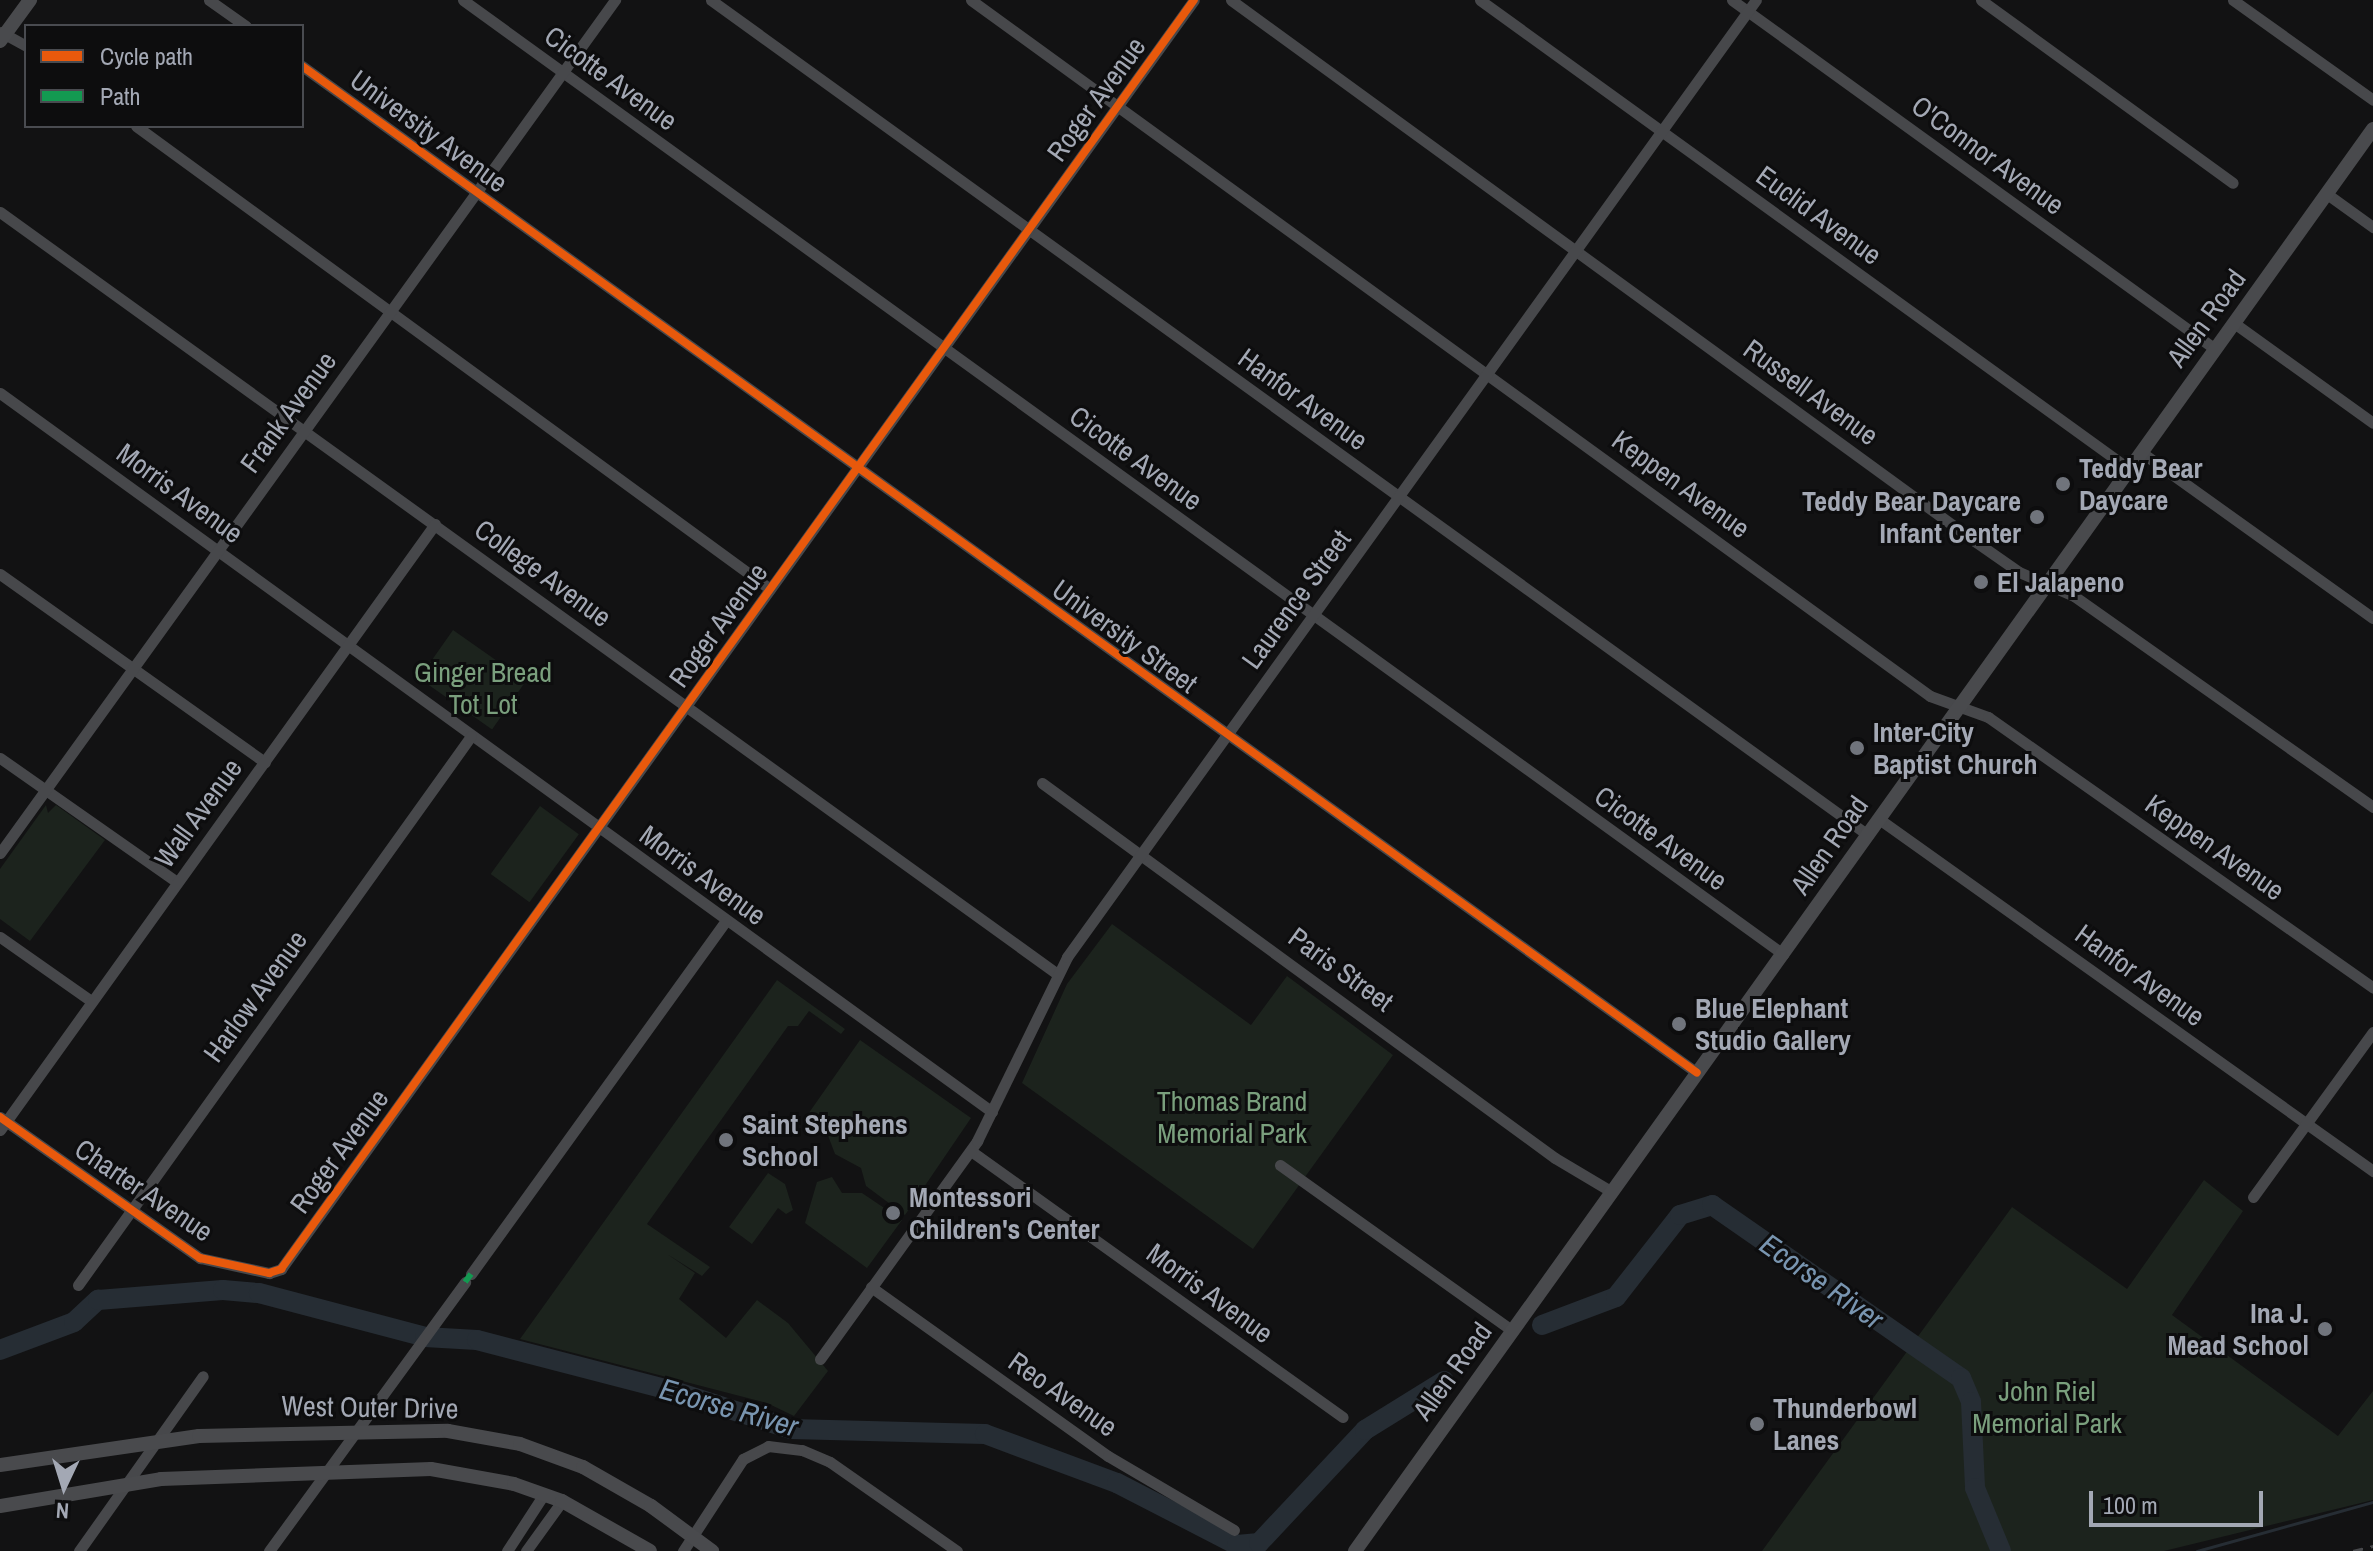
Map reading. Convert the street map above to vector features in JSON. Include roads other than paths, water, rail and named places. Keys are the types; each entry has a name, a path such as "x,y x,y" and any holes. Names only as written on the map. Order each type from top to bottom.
{"main road":[{"path":"2,36 30,0"},
{"name":"Allen Road","path":"1355,1551 2373,129"},
{"name":"West Outer Drive","path":"0,1465 158,1441 356,1430 448,1431 543,1451 618,1485 712,1551"},
{"path":"0,1506 129,1482 327,1470 454,1471 562,1501 650,1551"}],"street":[{"path":"209,0 243,24"},
{"name":"Cicotte Avenue","path":"463,0 1783,954"},
{"name":"Frank Avenue","path":"0,853 615,0"},
{"name":"Hanfor Avenue","path":"711,0 1868,835"},
{"name":"Keppen Avenue","path":"971,0 1930,696 1988,717 2373,988"},
{"name":"Roger Avenue","path":"274,1273 600,827 1194,0"},
{"name":"Russell Avenue","path":"1231,0 1976,542 2047,585 2074,596 2373,807"},
{"name":"Euclid Avenue","path":"1480,0 2129,469"},
{"name":"O'Connor Avenue","path":"1732,0 2215,349"},
{"name":"Laurence Street","path":"820,1359 971,1151 1056,973 1756,0"},
{"path":"1981,0 2233,183"},
{"path":"2233,0 2373,100"},
{"path":"2,36 24,45"},
{"name":"University Avenue","path":"304,67 531,231"},
{"path":"139,128 770,589"},
{"path":"2327,194 2373,227"},
{"name":"College Avenue","path":"0,212 1056,973"},
{"name":"University Street","path":"531,231 856,470 1697,1073"},
{"path":"2234,323 2373,423"},
{"name":"Morris Avenue","path":"0,393 992,1112"},
{"path":"2141,452 2373,618"},
{"name":"Wall Avenue","path":"2,1123 435,524"},
{"path":"0,574 265,762"},
{"name":"Harlow Avenue","path":"78,1285 471,736"},
{"path":"0,758 177,882"},
{"name":"Paris Street","path":"1042,783 1555,1158 1612,1192"},
{"name":"Hanfor Avenue","path":"1879,819 2373,1171"},
{"path":"269,1551 726,921"},
{"path":"0,937 91,1001"},
{"path":"2253,1197 2373,1032"},
{"name":"Charter Avenue","path":"2,1123 200,1258 274,1273"},
{"name":"Morris Avenue","path":"971,1151 1343,1417"},
{"path":"1280,1165 1513,1331"},
{"name":"Reo Avenue","path":"871,1287 1108,1456 1234,1530"},
{"path":"79,1551 203,1376"},
{"path":"683,1551 743,1459 768,1446 802,1450 830,1462 957,1551"},
{"path":"507,1551 544,1494"},
{"path":"526,1551 562,1501"}],"waterway":[{"name":"Ecorse River","path":"1542,1325 1616,1297 1680,1215 1712,1205 1961,1378 1971,1402 1975,1488 2001,1551"},
{"name":"Ecorse River","path":"0,1350 74,1322 98,1300 223,1290 259,1293 425,1337 477,1340 677,1392 791,1429 985,1434 1117,1483 1237,1545 1259,1543 1365,1430 1444,1381"},
{"path":"2197,1551 2373,1502"}],"railway":[{"path":"2353,1551 2373,1546"}],"place":[{"name":"Teddy Bear Daycare","path":"2063,484"},
{"name":"Teddy Bear Daycare Infant Center","path":"2037,517"},
{"name":"El Jalapeno","path":"1981,582"},
{"name":"Inter-City Baptist Church","path":"1857,748"},
{"name":"Blue Elephant Studio Gallery","path":"1679,1024"},
{"name":"Saint Stephens School","path":"726,1140"},
{"name":"Montessori Children's Center","path":"893,1213"},
{"name":"Ina J. Mead School","path":"2325,1329"},
{"name":"Thunderbowl Lanes","path":"1757,1424"}],"park label":[{"name":"Ginger Bread Tot Lot","path":"483,688"},
{"name":"Thomas Brand Memorial Park","path":"1232,1117"},
{"name":"John Riel Memorial Park","path":"2047,1407"}]}
